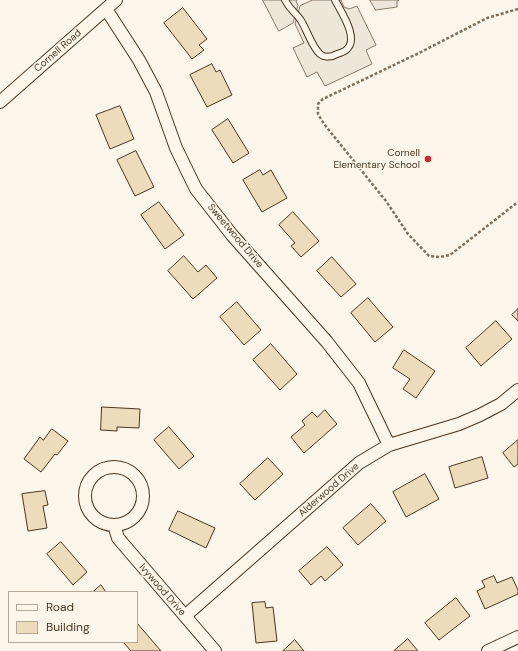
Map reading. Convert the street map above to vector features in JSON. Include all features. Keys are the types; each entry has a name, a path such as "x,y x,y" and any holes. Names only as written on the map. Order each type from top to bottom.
{"street":[{"name":"Cornell Road","path":"0,102 116,0"},
{"name":"Sweetwood Drive","path":"106,9 139,60 156,92 176,148 196,188 232,235 327,342 359,383 390,445"},
{"name":"Alderwood Drive","path":"185,616 359,463 390,445 459,424 480,415 501,404 518,390"},
{"path":"114,466 128,470 135,475 139,481 144,496 143,503 135,516 129,521 114,525 107,524 94,517 86,504 85,496 86,488 93,475 106,468 114,466"},
{"name":"Ivywood Drive","path":"114,525 118,538 215,651"},
{"path":"488,651 518,637"}],"lane":[{"path":"285,0 290,9 300,18 316,49 325,57 335,55 346,50 351,43 352,34 335,0"}],"path":[{"path":"518,9 487,18 419,53 323,99 318,104 318,114 324,124 386,201 408,234 429,256 440,257 450,255 518,202"}],"shaded area":[{"path":"263,0 297,0 296,2 298,5 293,23 279,31"},
{"path":"313,0 341,0 344,7 349,9 357,6 376,45 366,50 372,64 325,86 317,72 307,77 293,48 304,43 295,24 300,6"},
{"path":"370,0 399,0 397,1 397,7 376,10"}],"building":[{"path":"183,8 207,39 199,45 204,50 192,59 164,23"},
{"path":"212,64 216,72 220,70 232,95 207,107 190,75"},
{"path":"120,106 134,139 110,149 96,115"},
{"path":"228,119 249,153 233,163 212,130"},
{"path":"136,151 154,187 135,196 117,160"},
{"path":"260,170 263,175 271,170 287,198 262,212 243,180"},
{"path":"159,202 184,235 165,249 141,215"},
{"path":"293,212 319,241 301,257 291,246 295,243 279,225"},
{"path":"184,256 198,272 206,265 217,278 193,299 168,271"},
{"path":"332,257 356,284 341,297 317,271"},
{"path":"368,298 393,327 375,342 351,313"},
{"path":"237,302 261,330 244,345 220,317"},
{"path":"518,309 518,321 512,315"},
{"path":"496,321 512,339 481,366 466,348"},
{"path":"271,344 297,374 280,390 253,360"},
{"path":"404,350 435,371 416,398 403,389 410,379 393,368"},
{"path":"102,407 140,409 139,428 117,427 117,431 101,430"},
{"path":"325,410 337,424 304,453 291,437 305,425 302,421 312,412 317,417"},
{"path":"169,427 194,456 179,469 154,440"},
{"path":"52,429 68,441 57,455 55,454 41,472 24,459 40,437 43,440"},
{"path":"518,440 518,464 514,467 503,453"},
{"path":"482,457 488,478 455,488 449,467"},
{"path":"268,458 283,474 255,500 240,484"},
{"path":"425,474 439,499 406,517 393,492"},
{"path":"45,491 48,505 43,506 47,528 28,531 22,494"},
{"path":"371,504 386,521 358,545 343,528"},
{"path":"178,511 215,528 206,548 169,530"},
{"path":"61,542 87,572 73,585 47,554"},
{"path":"327,547 343,565 325,581 321,576 311,585 299,571"},
{"path":"494,576 497,583 512,577 518,590 518,594 485,609 477,591 485,587 482,581"},
{"path":"101,585 105,591 94,591"},
{"path":"456,598 470,616 439,640 425,623"},
{"path":"265,602 266,608 273,607 277,641 256,643 252,603"},
{"path":"138,624 161,651 131,651 124,643 138,643"},
{"path":"408,639 418,651 394,651"},
{"path":"295,640 304,651 283,651"}],"place":[{"name":"Cornell Elementary School","path":"428,159"}]}
